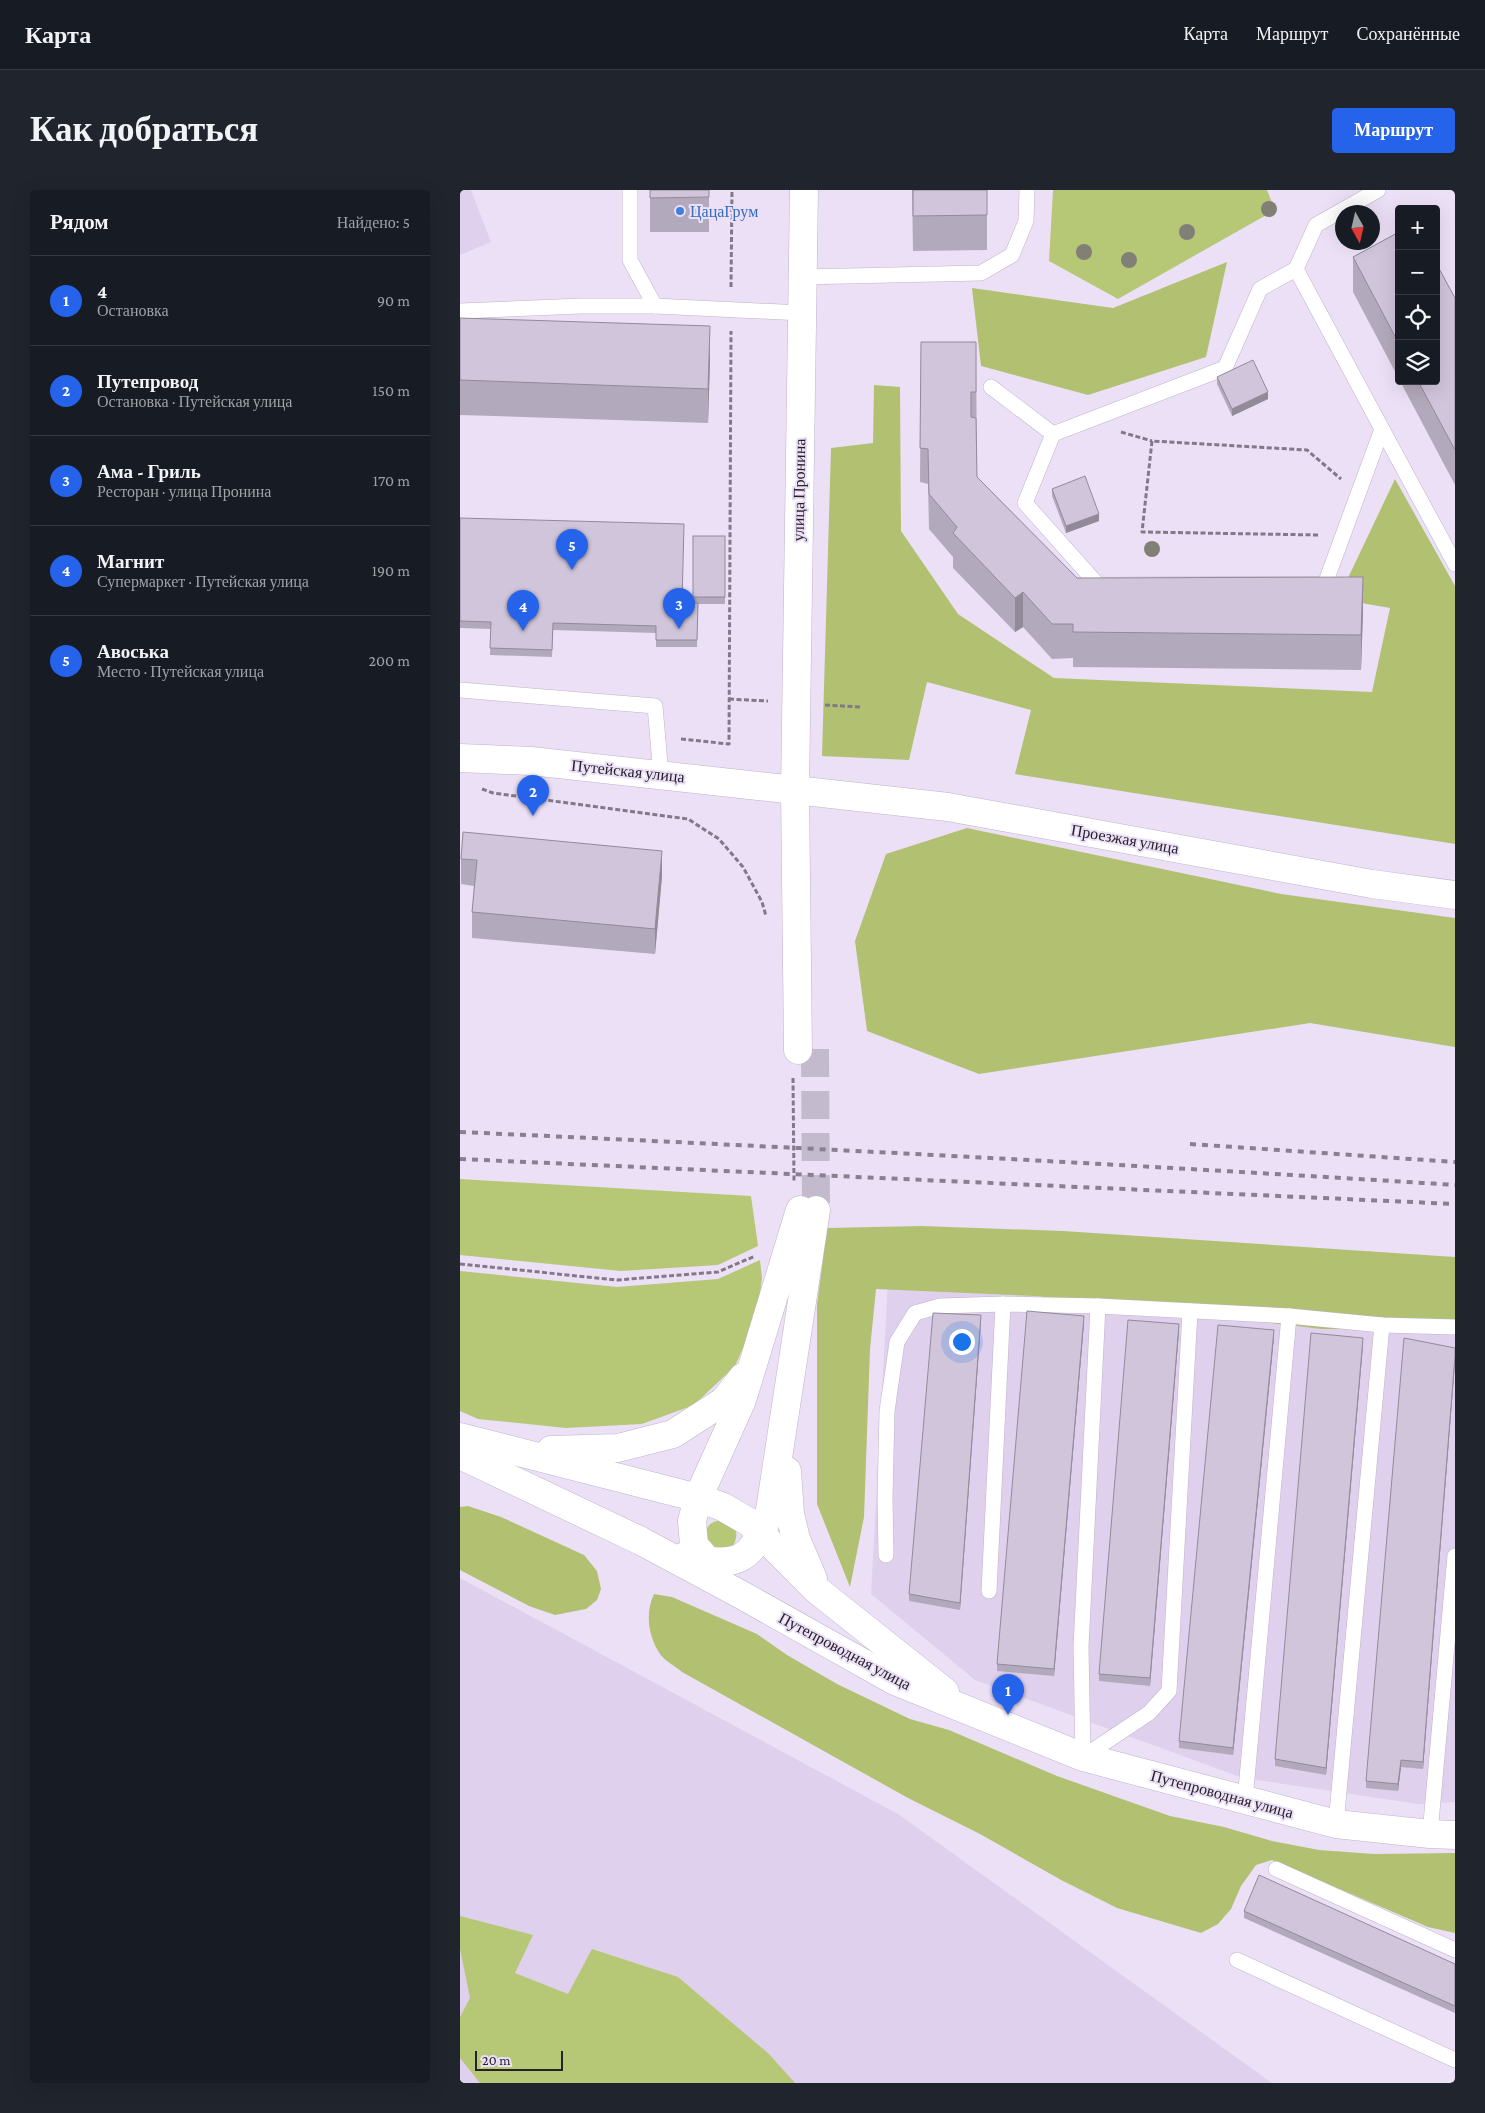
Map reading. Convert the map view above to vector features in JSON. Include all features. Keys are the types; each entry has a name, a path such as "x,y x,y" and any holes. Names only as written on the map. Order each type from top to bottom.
{"main road":[{"name":"улица Пронина","path":"802,1056 813,930 795,790 804,190"},
{"name":"Путейская улица","path":"460,758 531,761 795,790"},
{"name":"Проезжая улица","path":"795,790 948,807 1372,884 1455,895"},
{"path":"641,1542 707,1562 721,1563 736,1561 750,1551 762,1535 770,1510 784,1418 808,1210 742,1400 698,1498 692,1522 694,1545 707,1562 738,1593"},
{"path":"465,1444 559,1451 618,1448 673,1434 724,1401 756,1360"},
{"path":"784,1418 790,1514 796,1539 817,1590"},
{"path":"465,1444 698,1498 724,1507 749,1522 817,1590 968,1710"},
{"name":"Путепроводная улица","path":"465,1444 895,1681 1083,1757 1336,1824 1443,1834"}],"lane":[{"path":"630,190 630,260 655,306"},
{"path":"803,277 981,273 1012,255 1026,221 1027,190"},
{"path":"1378,190 1316,225 1296,269 1260,289 1225,368 1053,434 1025,503 1098,585 1325,584 1382,429"},
{"path":"1296,269 1455,564"},
{"path":"460,311 581,306 655,306 802,313"},
{"path":"990,388 1053,434"},
{"path":"460,690 655,706 661,775"},
{"path":"989,1591 1002,1304"},
{"path":"886,1554 887,1411 897,1342 915,1313 940,1306 1002,1304 1098,1306 1289,1316 1382,1325 1455,1327"},
{"path":"1083,1757 1081,1647 1098,1306"},
{"path":"1083,1757 1149,1713 1170,1691 1190,1312"},
{"path":"1245,1800 1289,1316"},
{"path":"1336,1824 1382,1325"},
{"path":"1443,1834 1455,1556"},
{"path":"1276,1869 1455,1950"},
{"path":"1237,1960 1455,2060"}],"path":[{"path":"658,737 729,744 732,190"},
{"path":"1343,535 1142,532 1152,442 1307,450 1359,493"},
{"path":"479,788 494,793 688,819 719,839 743,867 762,902 767,917"},
{"path":"794,1183 802,1056"},
{"path":"460,1264 617,1280 718,1272 764,1252"}],"shaded area":[{"path":"460,190 471,190 491,242 460,255"},
{"path":"888,1280 1321,1329 1455,1330 1455,1802 1418,1804 1243,1778 975,1680 871,1594"},
{"path":"460,1578 898,1814 1272,2083 460,2083"}],"green space":[{"path":"1053,190 1267,190 1275,210 1118,299 1049,261"},
{"path":"1227,262 1206,357 1088,395 981,366 972,288 1113,308"},
{"path":"874,385 900,387 901,531 958,614 1054,678 1372,692 1390,608 1338,599 1395,479 1455,586 1455,844 1015,774 1031,710 927,682 909,760 822,756 831,448 873,443"},
{"path":"967,828 1281,894 1455,918 1455,1047 1310,1023 979,1074 867,1031 855,941 886,854"},
{"path":"460,1179 751,1196 758,1246 718,1265 621,1271 460,1255"},
{"path":"921,1226 1063,1231 1455,1257 1455,1330 1321,1329 1035,1296 876,1289 870,1349 864,1517 850,1587 817,1504 817,1305 827,1228"},
{"path":"760,1260 762,1278 757,1317 735,1366 694,1405 642,1424 566,1428 478,1419 460,1411 460,1271 617,1287 718,1279"},
{"path":"468,1506 501,1517 584,1555 597,1571 601,1589 597,1600 586,1609 555,1615 529,1606 460,1570 460,1507"},
{"path":"723,1520 732,1526 736,1532 736,1540 731,1549 713,1551 704,1536 705,1532 708,1526 715,1521"},
{"path":"654,1594 672,1597 757,1634 787,1655 837,1684 910,1719 949,1730 1057,1776 1170,1816 1224,1827 1272,1841 1319,1850 1374,1854 1455,1853 1455,1933 1428,1927 1272,1860 1256,1865 1241,1886 1231,1909 1218,1924 1201,1933 1117,1908 1063,1881 980,1834 908,1798 682,1672 662,1657 650,1632 649,1609"},
{"path":"460,1916 533,1935 515,1973 568,1994 592,1949 678,1977 769,2054 795,2083 480,2083 460,2058 460,2017 470,1998 460,1949"}],"building":[{"path":"650,190 709,190 709,197 650,198"},
{"path":"913,190 987,190 987,215 913,216"},
{"path":"1395,234 1395,336 1353,257 1366,250 1380,250 1380,242"},
{"path":"1440,270 1455,298 1455,450 1420,385 1440,385"},
{"path":"460,318 710,326 708,389 460,380"},
{"path":"921,342 976,342 976,392 971,392 971,417 976,418 977,477 1077,578 1363,577 1361,635 1073,632 1073,624 1052,624 1023,592 1015,598 953,533 957,527 929,494 928,449 920,448"},
{"path":"1253,360 1268,392 1232,409 1217,377"},
{"path":"1085,476 1099,514 1066,526 1052,489"},
{"path":"460,518 684,524 682,603 698,603 697,640 656,640 656,626 553,623 552,650 490,648 491,622 460,621"},
{"path":"693,536 725,536 725,597 693,597"},
{"path":"463,832 662,851 655,929 472,912 477,860 461,859"},
{"path":"1027,1311 1084,1316 1054,1669 997,1664"},
{"path":"933,1313 981,1315 960,1603 909,1594"},
{"path":"1128,1320 1179,1324 1150,1678 1099,1674"},
{"path":"1218,1325 1274,1330 1233,1748 1179,1741"},
{"path":"1311,1333 1363,1338 1326,1768 1275,1759"},
{"path":"1404,1338 1455,1348 1455,1356 1423,1762 1401,1760 1398,1784 1366,1781"},
{"path":"1259,1875 1455,1964 1455,2006 1244,1911"}],"tunnel":[{"path":"815,1049 816,1210"}],"railway":[{"path":"460,1132 958,1156 1455,1185"},
{"path":"1190,1144 1455,1162"},
{"path":"460,1159 1455,1204"}],"place":[{"name":"ЦацаГрум","path":"680,211"},
{"name":"Авоська","path":"572,570"},
{"name":"Ама - Гриль","path":"679,629"},
{"name":"Магнит","path":"523,631"},
{"name":"Путепровод","path":"533,816"},
{"name":"4","path":"1008,1715"}]}
